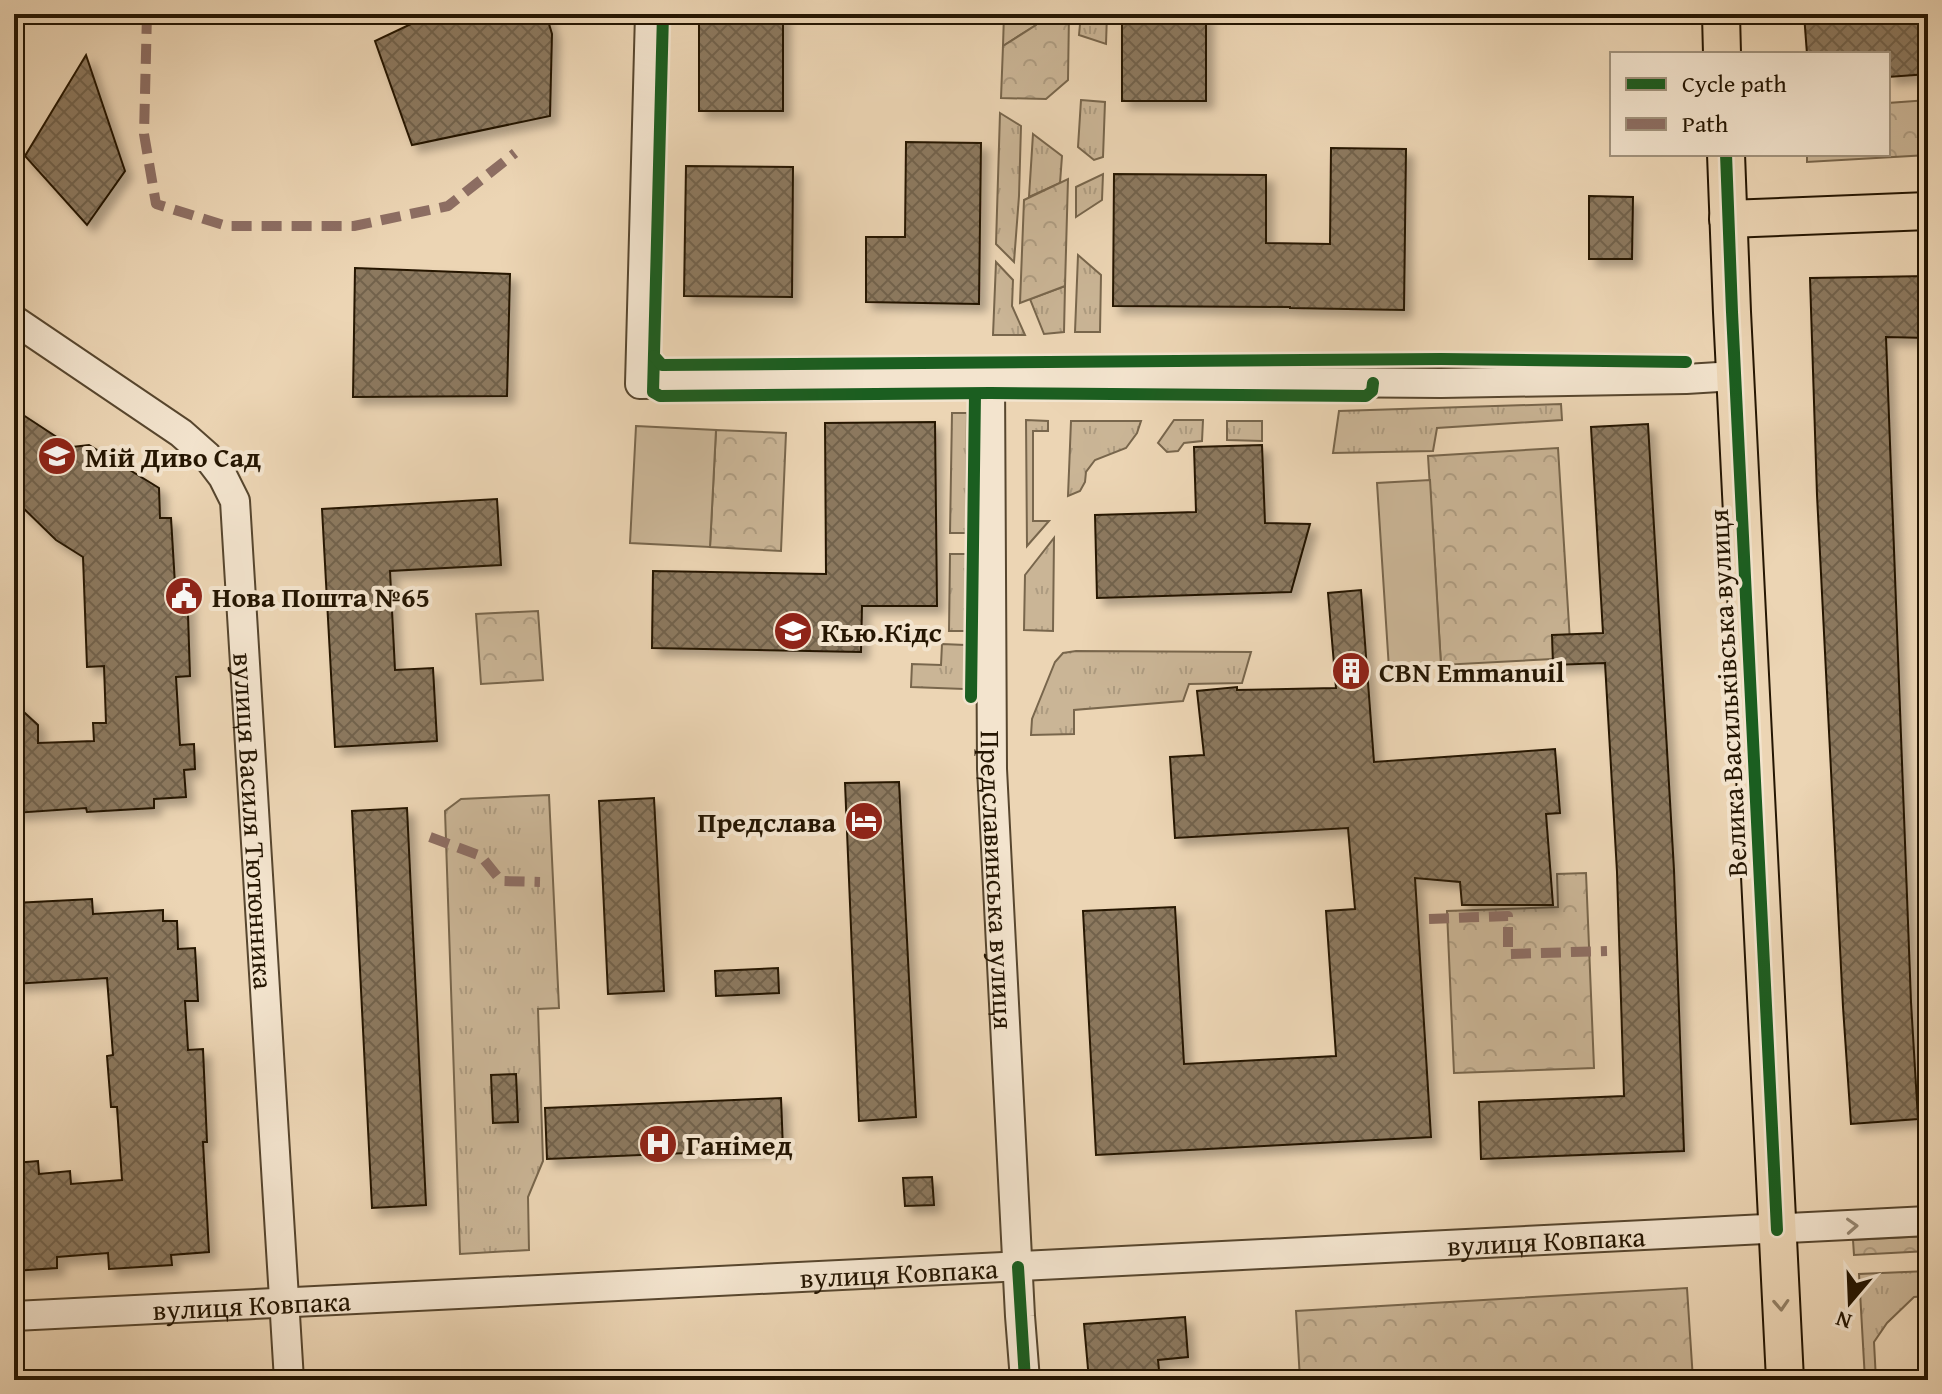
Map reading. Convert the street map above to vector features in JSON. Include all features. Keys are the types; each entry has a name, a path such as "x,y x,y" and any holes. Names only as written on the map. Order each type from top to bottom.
{"main road":[{"path":"1721,14 1722,52"},
{"name":"Велика Васильківська вулиця","path":"1726,156 1785,1380"},
{"path":"1728,219 1928,211"}],"street":[{"path":"650,14 640,384 990,380 1441,383 1735,376"},
{"name":"вулиця Василя Тютюнника","path":"14,320 181,433 207,456 223,477 235,501 289,1380"},
{"name":"Предславинська вулиця","path":"990,380 992,769 1025,1380"},
{"name":"вулиця Ковпака","path":"14,1316 1928,1221"}],"green space":[{"path":"1004,14 1035,14 1036,25 1003,46"},
{"path":"1035,14 1069,14 1068,80 1046,99 1001,98 1003,46 1036,25"},
{"path":"1081,14 1107,14 1106,44 1079,35"},
{"path":"1081,100 1105,102 1103,157 1094,160 1078,147"},
{"path":"1928,100 1928,155 1807,162 1807,156 1890,156 1890,103"},
{"path":"1000,113 1021,126 1014,262 996,244"},
{"path":"1033,134 1062,156 1060,183 1029,197"},
{"path":"1103,174 1102,200 1076,217 1076,187"},
{"path":"1068,179 1065,286 1020,303 1024,200"},
{"path":"1078,255 1101,275 1100,332 1075,332"},
{"path":"996,262 1013,280 1012,306 1025,335 993,335"},
{"path":"1065,286 1064,332 1044,334 1030,299"},
{"path":"1561,404 1562,420 1437,428 1433,451 1333,453 1339,411"},
{"path":"952,413 967,413 966,533 950,533"},
{"path":"1026,420 1048,421 1048,431 1033,431 1033,521 1049,521 1027,546"},
{"path":"1174,420 1203,420 1202,441 1184,443 1178,451 1167,452 1158,443"},
{"path":"1071,421 1141,421 1126,448 1095,460 1086,472 1080,491 1068,496"},
{"path":"1227,421 1262,421 1262,441 1227,440"},
{"path":"636,426 716,430 710,547 630,543"},
{"path":"716,430 786,433 781,551 710,547"},
{"path":"1558,448 1571,658 1441,665 1428,456"},
{"path":"1430,480 1441,665 1389,669 1377,483"},
{"path":"1054,538 1053,631 1024,630 1025,575"},
{"path":"950,554 966,554 966,631 949,631"},
{"path":"538,611 543,680 481,684 476,614"},
{"path":"942,644 965,645 964,689 911,687 912,664 941,665"},
{"path":"1251,652 1242,683 1189,684 1183,701 1074,710 1074,734 1031,735 1032,719 1055,662 1063,653"},
{"path":"549,795 559,1008 538,1009 543,1161 528,1197 529,1250 460,1254 445,811 461,799"},
{"path":"1586,873 1594,1068 1454,1073 1447,911 1558,907 1557,874"},
{"path":"1928,1236 1928,1251 1854,1255 1853,1240"},
{"path":"1928,1271 1928,1296 1914,1297 1887,1323 1874,1342 1876,1380 1865,1380 1859,1274"},
{"path":"1687,1288 1693,1380 1300,1380 1296,1311"}],"building":[{"path":"432,14 546,14 552,34 550,116 412,145 375,41"},
{"path":"699,14 783,14 783,111 699,111"},
{"path":"1122,14 1206,14 1206,101 1122,101"},
{"path":"1804,14 1928,14 1928,74 1890,77 1890,52 1807,52"},
{"path":"86,55 125,171 87,225 25,156"},
{"path":"906,142 981,143 979,304 866,302 866,237 905,237"},
{"path":"1331,148 1406,149 1404,310 1113,306 1114,174 1266,175 1266,243 1330,244"},
{"path":"686,166 793,167 792,297 684,296"},
{"path":"1589,196 1633,197 1632,259 1589,259"},
{"path":"355,268 510,274 507,396 353,397"},
{"path":"1928,276 1928,338 1886,337 1918,1119 1851,1124 1817,495 1810,278"},
{"path":"14,409 72,447 89,445 159,488 160,518 171,518 175,584 187,584 190,676 176,677 180,745 194,744 195,769 184,770 186,797 154,799 154,808 87,812 86,808 14,813 14,703 38,725 38,743 94,741 93,723 106,723 104,666 87,667 83,557 56,540 14,499"},
{"path":"935,422 937,606 862,606 861,652 652,648 653,571 826,574 825,423"},
{"path":"1648,424 1674,870 1684,1151 1481,1159 1479,1102 1624,1096 1617,872 1605,663 1553,665 1552,635 1603,633 1591,427"},
{"path":"1262,445 1265,523 1310,524 1291,592 1097,598 1095,515 1196,512 1194,447"},
{"path":"497,499 501,565 390,571 395,670 433,668 437,741 335,747 322,509"},
{"path":"1361,590 1374,762 1555,749 1560,813 1546,814 1553,905 1462,905 1460,882 1415,878 1431,1137 1096,1155 1083,911 1175,907 1184,1064 1336,1056 1326,911 1355,909 1348,828 1175,838 1170,757 1204,755 1197,691 1237,687 1237,690 1336,688 1328,593"},
{"path":"899,782 916,1117 859,1121 845,783"},
{"path":"654,798 664,991 608,994 599,801"},
{"path":"407,808 426,1205 372,1208 352,811"},
{"path":"92,899 93,914 163,910 163,921 177,921 178,949 195,948 198,1001 185,1001 188,1050 203,1049 207,1142 203,1142 209,1252 171,1255 172,1265 109,1269 108,1253 57,1257 57,1268 14,1271 14,1163 38,1161 39,1174 70,1171 71,1184 122,1180 117,1107 111,1107 107,1056 113,1055 107,978 14,984 14,903"},
{"path":"778,968 779,993 716,996 715,971"},
{"path":"516,1074 518,1122 493,1123 491,1075"},
{"path":"781,1098 783,1149 547,1159 545,1108"},
{"path":"932,1177 934,1205 905,1206 903,1178"},
{"path":"1185,1317 1188,1357 1158,1360 1160,1380 1089,1380 1084,1324"}],"marked path":[{"path":"147,14 144,134 156,204 227,226 354,226 448,206 515,153"},
{"path":"430,837 481,856 501,881 540,882"},
{"path":"1429,919 1508,916 1508,954 1607,951"}],"cycle path":[{"path":"663,14 653,392 660,396 990,393 1366,396 1372,391 1373,383"},
{"path":"1726,156 1777,1230"},
{"path":"654,356 662,365 1441,359 1686,362"},
{"path":"971,697 975,394"},
{"path":"1018,1267 1025,1380"}],"place":[{"name":"Мiй Диво Сад","path":"57,456"},
{"name":"Нова Пошта №65","path":"184,596"},
{"name":"Кью.Кідс","path":"793,631"},
{"name":"CBN Emmanuil","path":"1351,671"},
{"name":"Предслава","path":"864,821"},
{"name":"Ганімед","path":"658,1144"}]}
